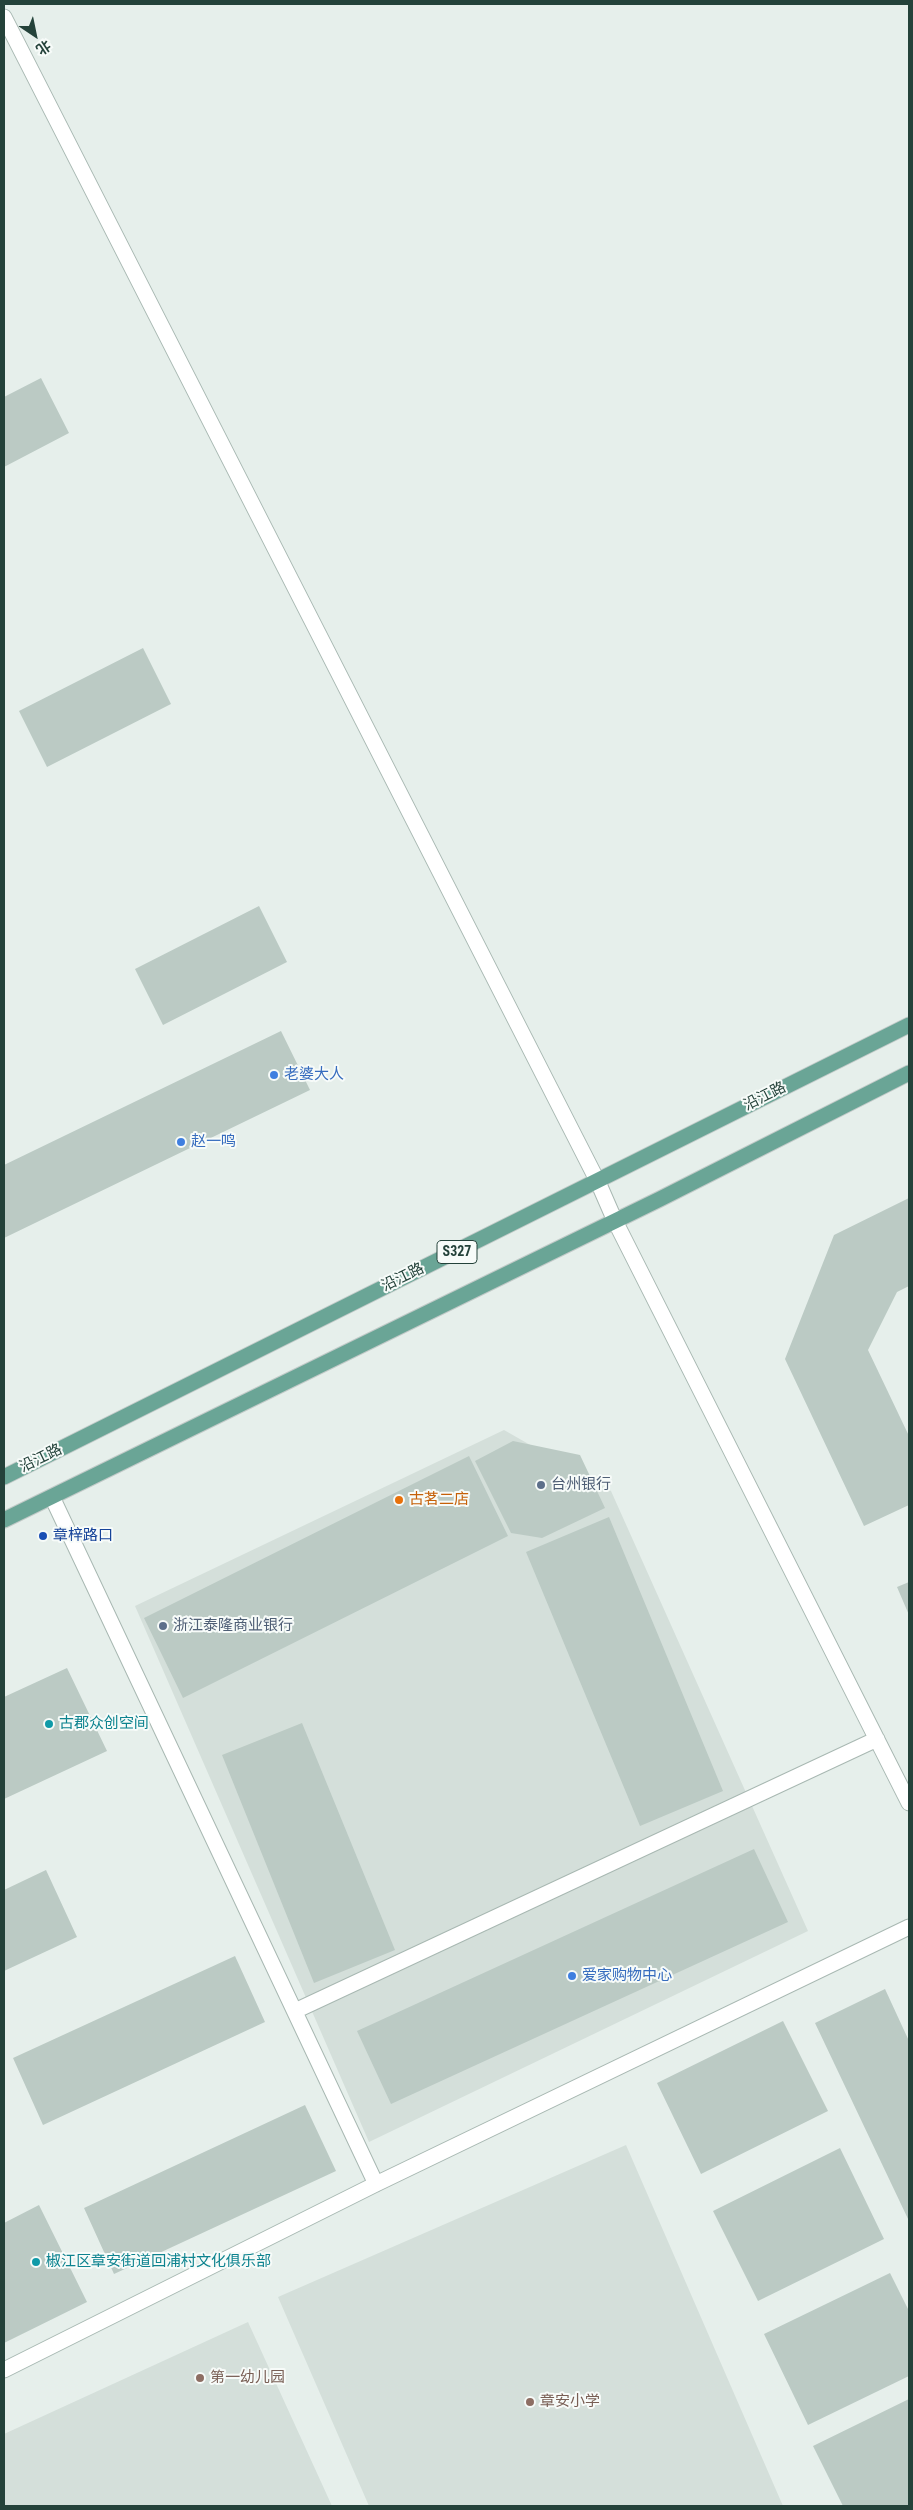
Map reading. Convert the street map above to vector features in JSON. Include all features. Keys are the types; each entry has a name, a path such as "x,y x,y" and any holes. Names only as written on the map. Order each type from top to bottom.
{"main road":[{"name":"沿江路","path":"4,1477 598,1182 909,1024"},
{"path":"4,1520 615,1221 909,1073"}],"street":[{"path":"4,17 598,1182 615,1221 909,1802"},
{"path":"52,1497 376,2184"},
{"path":"295,2011 877,1739"},
{"path":"4,2370 376,2184 909,1926"}],"shaded area":[{"path":"504,1430 611,1491 808,1931 369,2142 135,1606"},
{"name":"章安小学","path":"626,2145 783,2506 369,2506 278,2297"},
{"name":"第一幼儿园","path":"248,2322 332,2506 4,2506 4,2434"}],"building":[{"path":"41,378 69,433 4,467 4,397"},
{"path":"143,648 171,704 47,767 19,711"},
{"path":"259,906 287,962 163,1025 135,969"},
{"path":"281,1031 310,1090 4,1238 4,1165"},
{"path":"909,1198 909,1286 897,1292 868,1350 909,1436 909,1505 864,1526 785,1359 834,1235"},
{"name":"台州银行","path":"513,1441 580,1455 605,1508 542,1538 511,1533 475,1461"},
{"path":"469,1456 508,1536 183,1698 144,1618"},
{"path":"609,1517 723,1791 640,1826 526,1552"},
{"path":"909,1582 909,1615 897,1587"},
{"name":"古郡众创空间","path":"67,1668 107,1751 4,1799 4,1697"},
{"path":"302,1723 395,1950 314,1983 222,1755"},
{"name":"爱家购物中心","path":"754,1849 788,1922 391,2104 357,2031"},
{"path":"46,1870 77,1937 4,1971 4,1890"},
{"path":"235,1956 265,2022 43,2125 13,2058"},
{"path":"885,1989 909,2041 909,2221 815,2023"},
{"path":"783,2021 828,2111 701,2174 657,2083"},
{"path":"305,2105 336,2171 114,2274 84,2208"},
{"path":"840,2148 884,2239 758,2301 713,2211"},
{"name":"椒江区章安街道回浦村文化俱乐部","path":"39,2205 87,2302 4,2343 4,2223"},
{"path":"890,2273 909,2311 909,2376 808,2425 764,2334"},
{"path":"909,2399 909,2506 843,2506 813,2446"}],"place":[{"name":"老婆大人","path":"274,1075"},
{"name":"赵一鸣","path":"181,1142"},
{"name":"台州银行","path":"541,1485"},
{"name":"古茗二店","path":"399,1500"},
{"name":"章梓路口","path":"43,1536"},
{"name":"浙江泰隆商业银行","path":"163,1626"},
{"name":"古郡众创空间","path":"49,1724"},
{"name":"爱家购物中心","path":"572,1976"},
{"name":"椒江区章安街道回浦村文化俱乐部","path":"36,2262"},
{"name":"第一幼儿园","path":"200,2378"},
{"name":"章安小学","path":"530,2402"}]}
